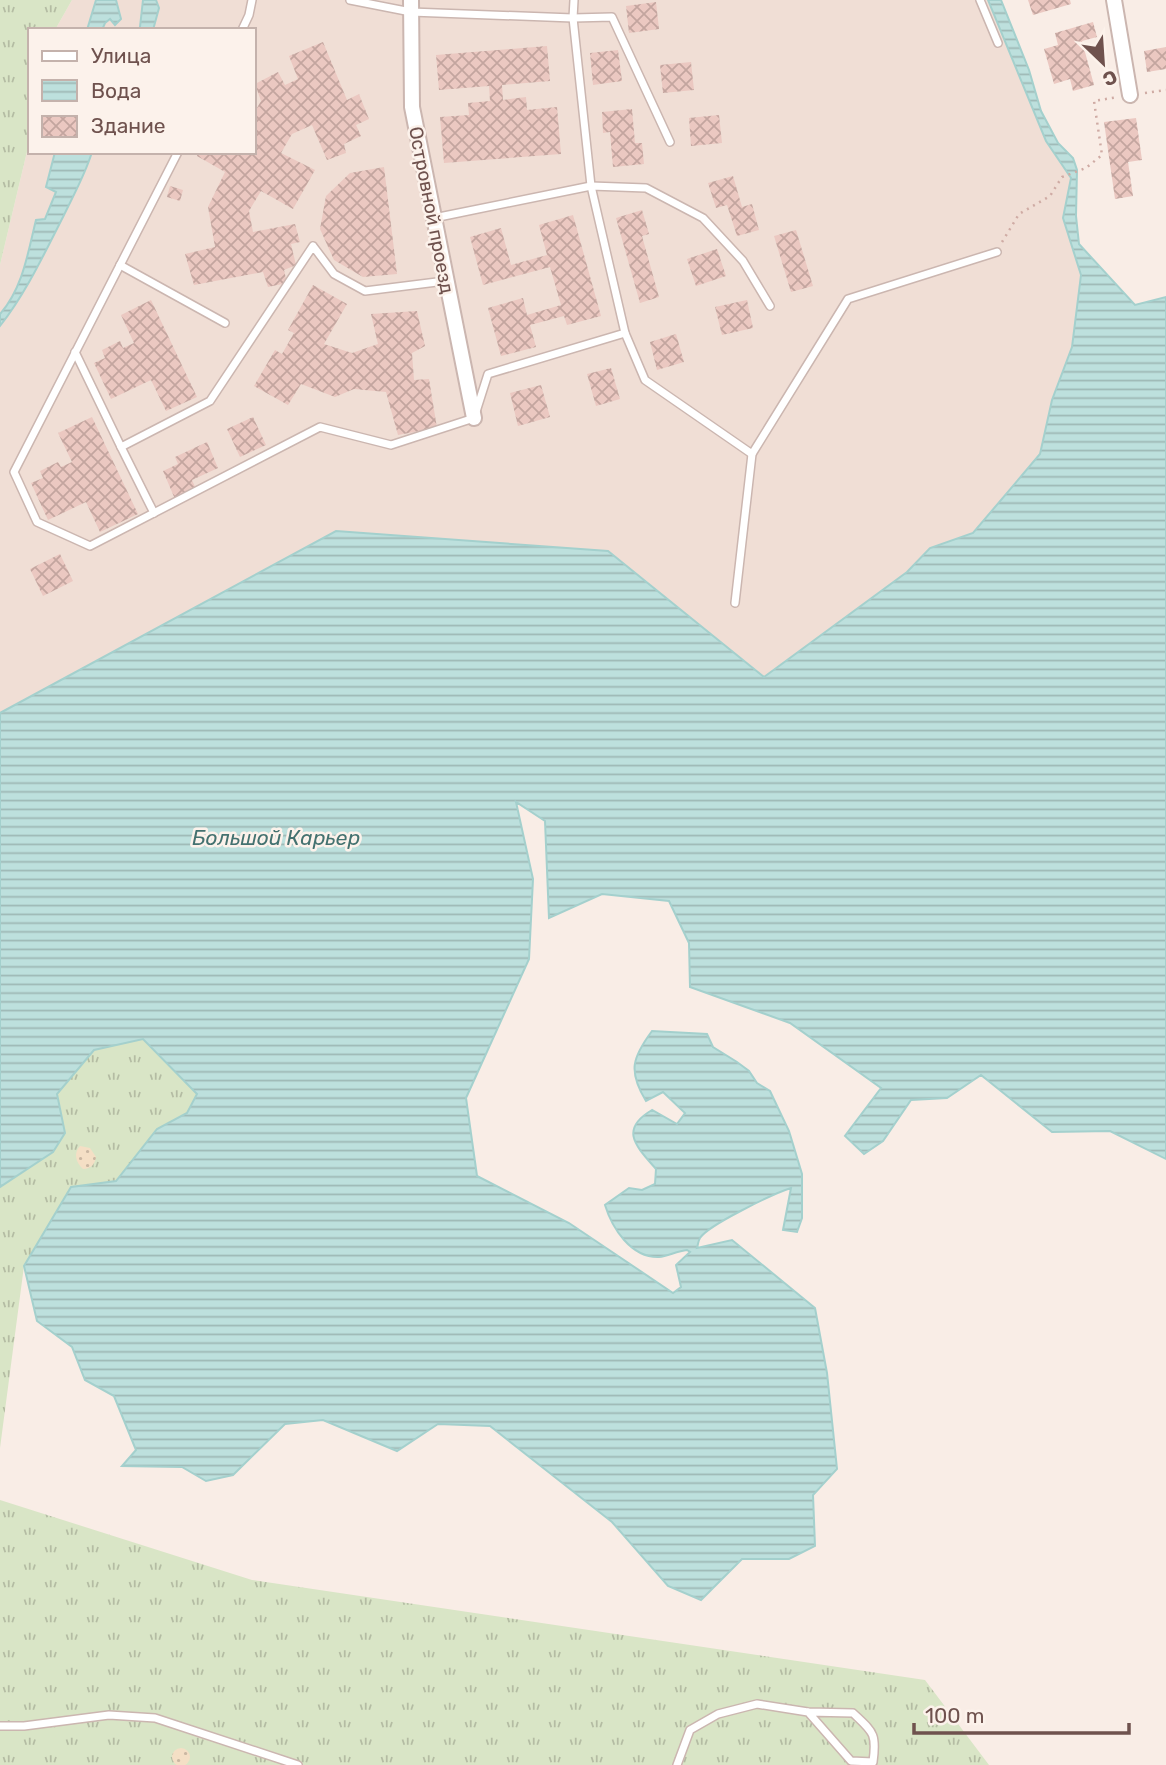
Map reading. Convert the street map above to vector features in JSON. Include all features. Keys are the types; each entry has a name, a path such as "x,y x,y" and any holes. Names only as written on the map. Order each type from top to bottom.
{"street":[{"path":"1114,0 1130,95"},
{"name":"Островной проезд","path":"411,6 412,107 474,418"}],"lane":[{"path":"243,28 252,0"},
{"path":"350,0 573,18 612,17 670,142"},
{"path":"574,0 573,18 591,186 625,333 645,380 752,454"},
{"path":"980,0 998,43"},
{"path":"177,154 14,472 37,522 90,546 320,427 391,445 474,418 488,374 625,333"},
{"path":"433,218 591,186 646,188 703,218 743,261 770,306"},
{"path":"121,447 210,401 313,246 334,274 365,291 445,281"},
{"path":"735,603 752,454 848,299 997,252"},
{"path":"120,265 225,323"},
{"path":"75,352 154,513"},
{"path":"677,1765 690,1730 718,1714 757,1704 808,1712 853,1713 872,1731 875,1746 873,1762 851,1761 808,1712"},
{"path":"0,1726 24,1726 109,1715 155,1718 298,1765"}],"path":[{"path":"997,252 1019,214 1050,196 1062,177 1086,167 1102,155 1094,101 1166,90"}],"shaded area":[{"path":"72,0 988,0 1046,141 1071,178 1063,218 1081,275 1072,347 1052,400 1040,454 973,533 930,548 907,572 764,677 608,551 0,713 0,265 28,147 28,154 256,154 256,28 56,28"}],"green space":[{"path":"0,0 72,0 56,28 28,28 28,147 0,265"},
{"path":"143,1039 197,1094 187,1113 157,1129 116,1181 71,1187 24,1266 0,1448 0,1187 53,1152 65,1133 57,1094 94,1050"},
{"path":"0,1500 252,1580 925,1680 989,1765 0,1765"}],"sand":[{"path":"80,1146 90,1148 96,1157 94,1164 88,1168 83,1169 77,1161 76,1155"},
{"path":"181,1748 187,1751 190,1757 187,1763 181,1766 175,1763 172,1757 175,1751"}],"water":[{"path":"96,0 116,0 121,19 115,25 110,19 103,28 88,28"},
{"path":"143,0 156,0 159,8 154,28 140,27"},
{"name":"Большой Карьер","path":"988,0 1001,0 1029,70 1041,111 1058,143 1073,158 1077,170 1076,216 1079,244 1135,305 1166,297 1166,1159 1110,1131 1052,1132 981,1075 947,1098 911,1100 883,1141 864,1154 845,1136 881,1088 790,1023 690,987 689,943 669,901 602,894 549,918 545,821 516,802 533,879 529,959 466,1098 477,1176 569,1223 673,1293 681,1287 676,1265 690,1252 687,1250 659,1257 640,1253 618,1232 605,1205 629,1188 642,1190 655,1184 656,1169 634,1139 633,1132 642,1117 652,1110 677,1124 685,1113 663,1092 646,1101 635,1073 640,1049 652,1031 707,1034 713,1047 749,1071 757,1083 770,1091 789,1131 802,1174 802,1218 797,1232 783,1230 791,1188 715,1225 700,1238 697,1248 732,1240 815,1308 827,1373 837,1469 813,1495 815,1546 789,1559 742,1559 701,1600 668,1586 612,1522 490,1426 438,1424 397,1451 323,1420 285,1424 233,1475 206,1481 182,1467 122,1466 136,1450 114,1396 85,1380 72,1347 37,1321 24,1266 71,1187 116,1181 157,1129 187,1113 197,1094 143,1039 94,1050 57,1094 65,1133 53,1152 0,1187 0,713 336,531 608,551 764,677 907,572 930,548 973,533 1040,454 1052,400 1072,347 1081,275 1063,218 1071,178 1046,141"},
{"path":"54,154 91,154 42,259 0,326 0,314 14,293 24,269 36,220 45,219 56,192 46,187"}],"building":[{"path":"1028,0 1070,0 1071,4 1033,15"},
{"path":"656,2 659,29 629,33 626,6"},
{"path":"1093,22 1097,37 1082,41 1094,85 1073,91 1070,79 1054,84 1044,49 1058,45 1055,33"},
{"path":"323,42 347,100 359,94 369,119 356,125 361,136 344,144 346,153 327,160 312,125 292,134 281,153 315,170 293,209 261,191 249,211 253,232 295,224 300,242 291,244 296,265 284,270 287,283 268,287 263,272 194,285 185,254 215,247 208,207 225,172 198,154 256,154 256,110 261,101 256,83 278,72 285,85 298,79 289,56"},
{"path":"547,46 550,81 502,85 503,100 526,97 527,110 557,107 561,154 444,163 440,117 469,115 468,103 490,101 489,86 439,90 436,55"},
{"path":"1166,47 1166,69 1147,72 1144,51"},
{"path":"618,50 622,81 593,85 590,53"},
{"path":"691,62 694,90 663,93 660,65"},
{"path":"632,109 635,143 642,143 644,164 613,167 610,132 603,133 602,112"},
{"path":"719,115 722,143 691,146 689,118"},
{"path":"1136,118 1142,160 1128,162 1133,196 1115,199 1104,122"},
{"path":"384,167 397,274 363,277 334,260 320,229 326,196 350,173"},
{"path":"733,176 742,207 752,204 759,230 737,236 727,205 716,208 708,183"},
{"path":"170,186 183,190 180,201 167,197"},
{"path":"642,210 649,234 642,236 659,297 640,303 616,218"},
{"path":"573,215 601,316 567,325 564,316 530,325 536,347 501,356 488,308 523,298 527,315 561,305 550,267 483,285 470,237 501,228 511,265 547,255 539,225"},
{"path":"796,230 813,286 791,292 774,236"},
{"path":"717,249 726,276 696,286 687,259"},
{"path":"313,285 347,304 324,344 352,353 378,344 371,314 417,311 425,346 412,353 414,380 429,379 437,428 398,435 386,392 354,389 335,397 301,384 288,405 254,386 275,350 282,354 294,333 288,330"},
{"path":"151,300 197,397 166,411 151,380 111,399 94,363 105,358 102,350 120,341 123,348 134,343 121,315"},
{"path":"747,300 753,328 722,335 715,307"},
{"path":"676,334 684,362 657,370 650,342"},
{"path":"611,368 620,399 596,406 587,374"},
{"path":"541,385 550,417 518,426 510,393"},
{"path":"92,417 138,514 100,532 86,502 48,520 31,483 43,478 40,471 58,462 61,467 72,462 58,433"},
{"path":"253,417 266,445 240,457 227,429"},
{"path":"207,442 218,468 192,480 196,489 175,499 163,471 178,464 175,457"},
{"path":"60,554 73,581 43,596 30,569"}]}
